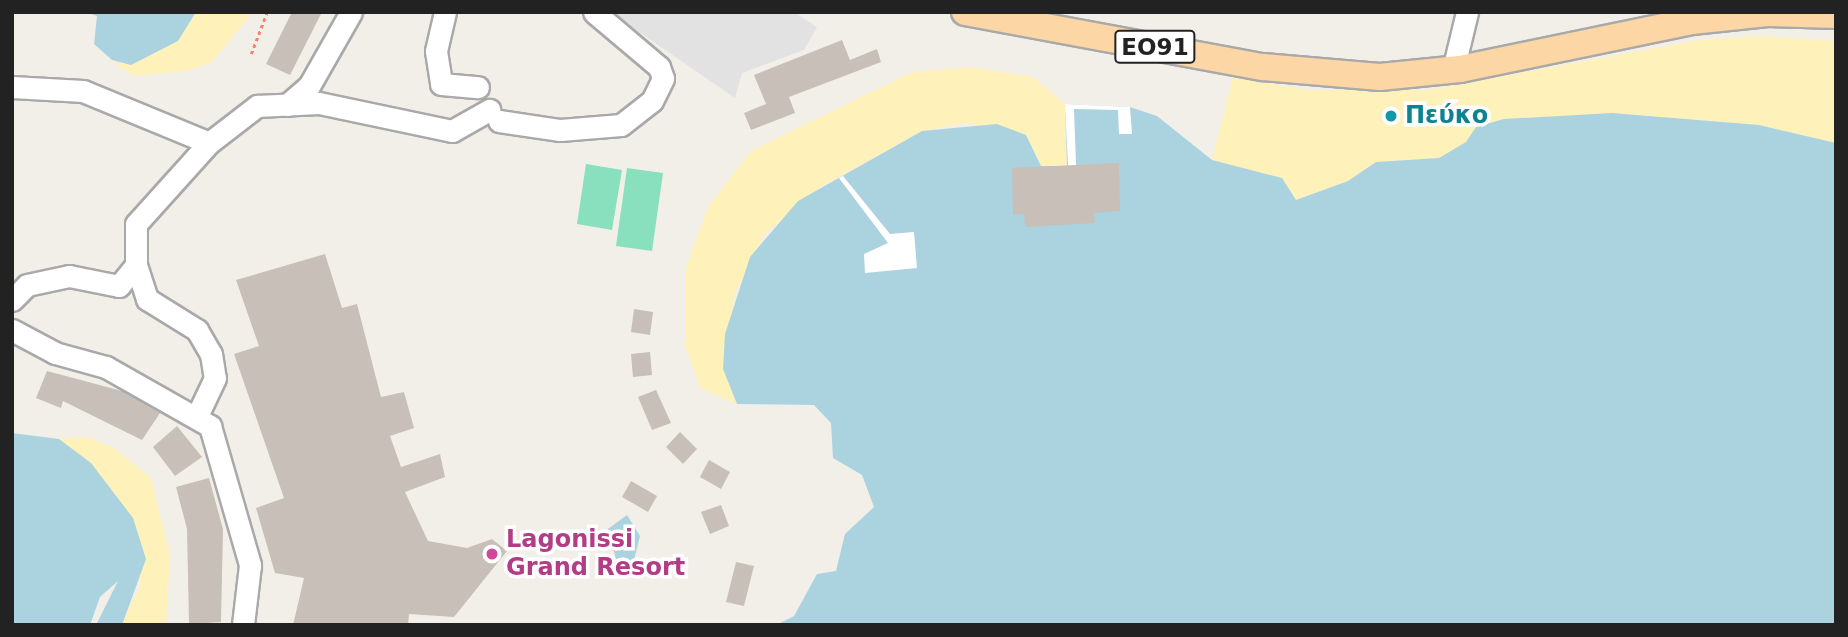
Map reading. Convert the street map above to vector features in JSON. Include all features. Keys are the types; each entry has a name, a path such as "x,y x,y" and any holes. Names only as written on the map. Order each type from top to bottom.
{"main road":[{"name":"ΕΟ91","path":"965,12 1311,74 1380,77 1453,71 1692,21 1768,13 1836,15"}],"street":[{"path":"288,105 309,86 351,12"},
{"path":"444,12 436,51 441,84 478,87"},
{"path":"196,418 215,378 211,354 197,330 147,299 136,265 136,224 209,143 257,106 319,103 452,131 494,116 560,130 621,125 652,101 663,78 659,68 594,12"},
{"path":"1453,71 1467,12"},
{"path":"12,87 83,90 209,143"},
{"path":"12,300 27,285 69,276 119,286 136,265"},
{"path":"12,330 55,353 107,367 210,426 250,565 243,625"}],"path":[{"path":"251,54 267,12"}],"sand":[{"path":"196,12 253,12 212,62 187,71 133,76 112,61 131,65 178,41"},
{"name":"Πεύκο","path":"1759,36 1836,41 1836,143 1759,125 1612,113 1476,127 1467,142 1439,158 1376,162 1348,181 1295,200 1212,160 1233,77 1307,90 1427,90 1699,40"},
{"path":"971,67 1033,77 1065,104 1068,166 1041,166 1026,135 965,123 922,131 817,189 764,235 735,293 723,369 737,404 700,388 686,347 686,267 708,207 751,151 912,72"},
{"path":"87,437 114,448 151,478 170,555 166,625 121,624 141,585 59,439"}],"green space":[{"path":"586,164 622,170 612,230 577,224"},
{"path":"627,168 663,173 652,251 616,246"}],"shaded area":[{"path":"610,12 794,12 817,27 804,50 742,73 735,98"}],"water":[{"path":"85,12 196,12 178,41 131,65 112,60 94,44 97,16"},
{"path":"1065,104 1130,107 1157,116 1212,160 1282,178 1296,200 1348,181 1376,162 1439,158 1466,142 1476,127 1504,119 1612,113 1759,125 1836,143 1836,625 776,625 794,616 817,574 836,571 845,534 874,507 862,475 833,458 831,423 814,405 737,404 723,369 725,334 750,257 798,201 922,131 997,124 1026,135 1041,166 1067,166"},
{"path":"12,433 59,439 91,463 133,518 146,559 122,625 96,625 118,581 100,597 90,625 12,625"},
{"path":"627,515 640,536 633,564 619,570 608,529"}],"pier":[{"path":"1065,104 1130,107 1132,134 1119,134 1118,110 1074,109 1076,165 1068,166"},
{"path":"843,176 890,234 914,232 917,268 865,273 864,254 888,243 839,178"}],"building":[{"path":"292,12 322,12 290,75 266,64"},
{"path":"842,40 850,60 877,49 881,62 789,97 795,113 751,130 744,113 766,104 754,75"},
{"path":"1119,163 1120,211 1094,213 1095,223 1025,227 1024,214 1013,215 1012,168"},
{"path":"325,254 342,308 357,304 381,397 404,392 414,428 390,436 401,467 440,454 445,477 405,492 428,541 467,548 492,539 507,551 454,617 409,614 408,625 293,625 304,578 275,573 256,508 284,498 234,354 259,346 236,280"},
{"path":"634,309 653,312 650,335 631,332"},
{"path":"650,352 652,375 633,377 631,354"},
{"path":"47,371 122,391 160,413 142,440 63,401 61,408 36,398"},
{"path":"656,390 671,423 652,430 638,397"},
{"path":"177,426 202,457 175,476 153,447"},
{"path":"680,432 697,449 683,464 666,447"},
{"path":"709,460 730,472 721,489 700,477"},
{"path":"209,478 223,529 221,622 189,624 187,529 176,487"},
{"path":"631,481 657,496 648,512 622,497"},
{"path":"721,505 729,526 710,534 701,512"},
{"path":"736,562 754,566 744,606 726,602"}],"place":[{"name":"Πεύκο","path":"1391,116"},
{"name":"Lagonissi Grand Resort","path":"492,554"}]}
